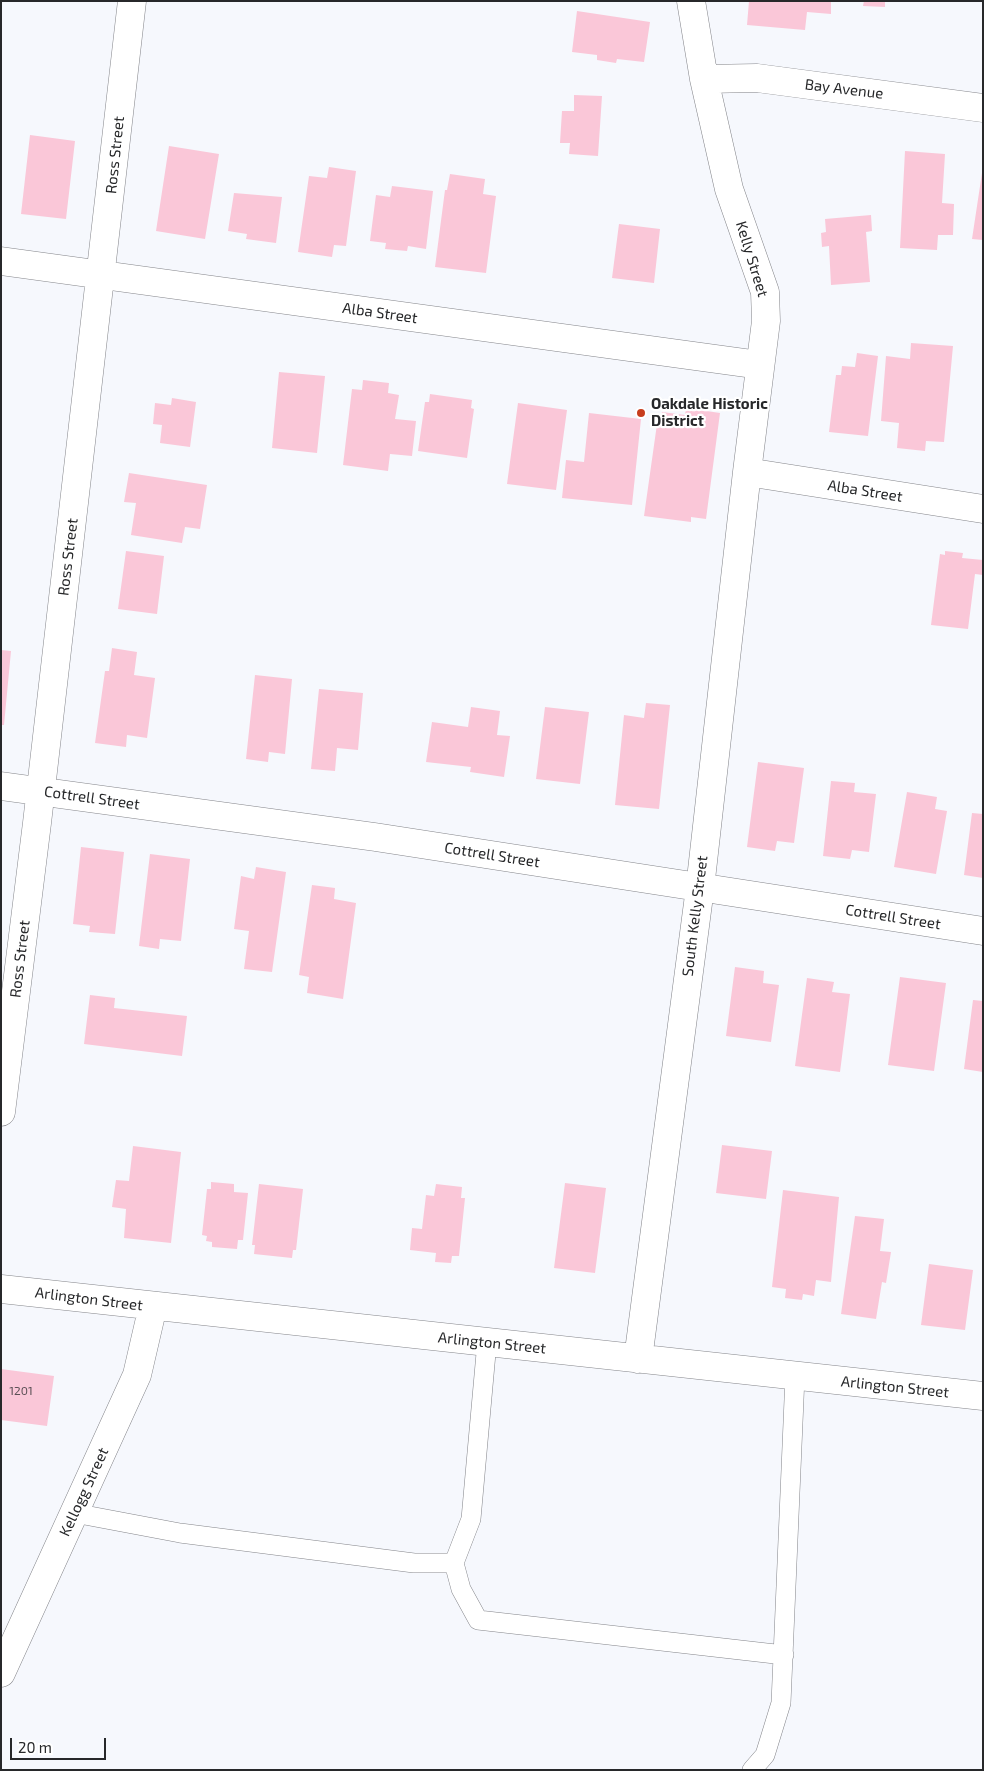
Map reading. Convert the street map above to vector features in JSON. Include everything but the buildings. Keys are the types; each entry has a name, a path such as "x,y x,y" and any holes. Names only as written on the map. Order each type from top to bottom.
{"street":[{"name":"Ross Street","path":"1,1112 41,791 132,1"},
{"name":"Kelly Street","path":"691,1 704,78 729,189 765,292 766,321 746,472"},
{"name":"Bay Avenue","path":"704,78 757,78 983,108"},
{"name":"Alba Street","path":"1,261 760,365"},
{"name":"Alba Street","path":"746,472 983,510"},
{"name":"South Kelly Street","path":"638,1359 700,888 746,472"},
{"name":"Cottrell Street","path":"1,786 376,837 983,931"},
{"name":"Arlington Street","path":"1,1289 983,1396"},
{"name":"Kellogg Street","path":"1,1673 137,1375 153,1306"}],"lane":[{"path":"487,1342 472,1519 454,1563 461,1589 478,1620 784,1655"},
{"path":"752,1770 765,1755 781,1703 795,1376"},
{"path":"74,1513 180,1533 414,1563 454,1563"}],"place":[{"name":"Oakdale Historic District","path":"641,413"}]}
